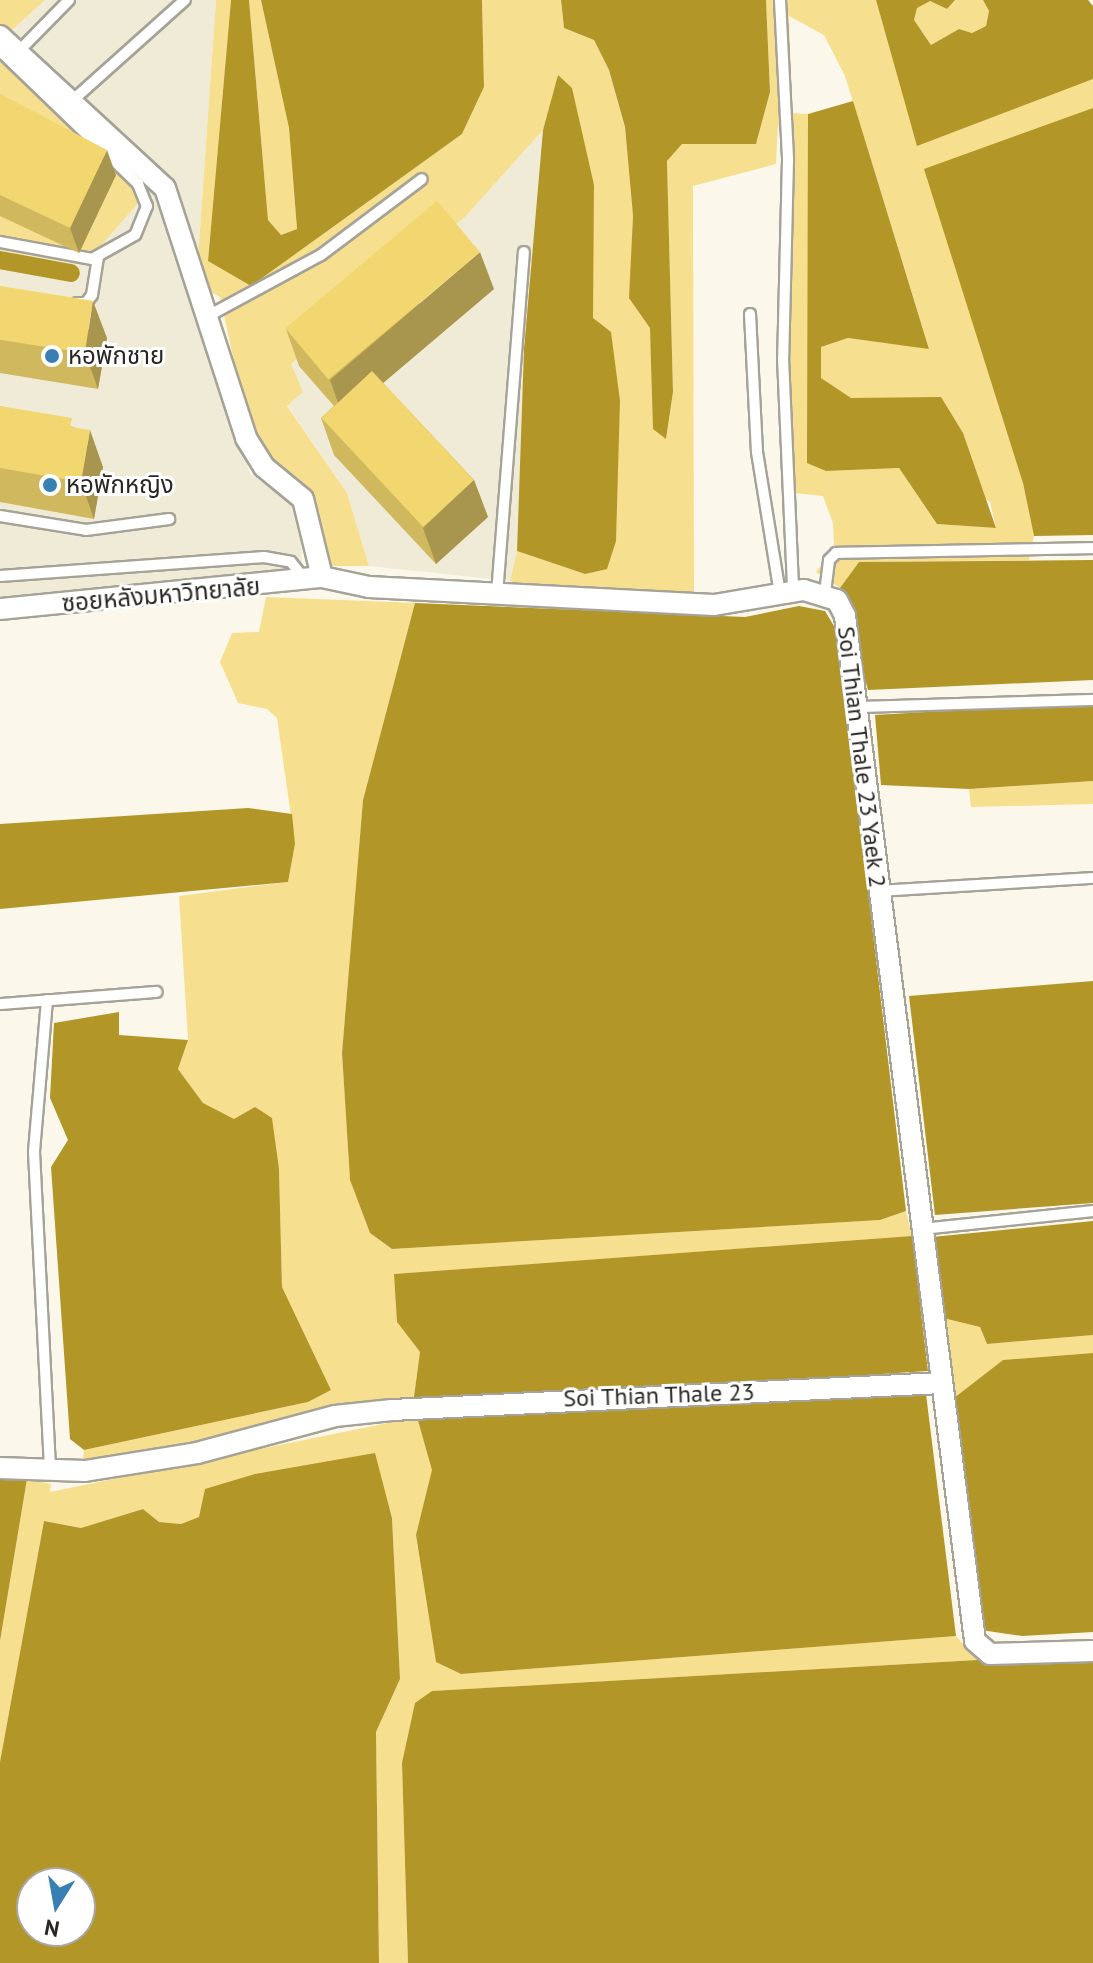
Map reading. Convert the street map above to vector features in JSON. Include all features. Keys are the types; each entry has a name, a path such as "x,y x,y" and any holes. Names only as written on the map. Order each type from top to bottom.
{"street":[{"path":"0,36 10,51 73,100 165,188 254,455 306,506 320,580"},
{"name":"ซอยหลังมหาวิทยาลัย","path":"0,609 320,580 369,587"},
{"name":"Soi Thian Thale 23 Yaek 2","path":"369,587 714,605 786,592 825,593 837,600 845,616 942,1383"},
{"path":"942,1383 975,1641 990,1654 1093,1651"},
{"name":"Soi Thian Thale 23","path":"0,1468 50,1474 197,1453 309,1422 392,1410 942,1383"}],"lane":[{"path":"0,242 98,257 135,235 146,214 144,195 10,51 69,0"},
{"path":"73,100 185,0"},
{"path":"780,0 788,160 783,358 786,592"},
{"path":"208,316 321,255 422,179"},
{"path":"497,594 524,252"},
{"path":"66,302 90,300 98,257"},
{"path":"750,314 757,452 786,592"},
{"path":"0,516 86,530 169,519"},
{"path":"825,593 829,560 836,553 1093,548"},
{"path":"0,576 264,557 291,562 320,580"},
{"path":"857,707 1093,700"},
{"path":"879,891 1093,878"},
{"path":"0,1004 157,992"},
{"path":"47,1000 34,1152 50,1474"},
{"path":"922,1229 1093,1211"}],"shaded area":[{"path":"0,0 45,0 12,30 0,25"},
{"path":"45,0 216,0 198,259 174,181 12,30"},
{"path":"216,0 231,0 208,261 251,286 462,134 484,87 482,0 561,0 564,28 594,40 609,70 625,128 633,216 630,298 651,327 666,439 673,392 667,161 682,144 756,144 770,92 766,0 876,0 906,106 1015,106 1093,79 1093,108 1086,111 1023,483 1034,536 1029,560 859,562 840,588 816,572 834,547 833,523 823,496 793,493 783,143 778,124 776,164 693,186 694,597 538,589 510,581 517,551 585,574 594,185 558,76 543,130 466,216 291,364 303,392 287,406 347,493 369,566 331,566 304,486 264,454 241,394 220,297 209,291 198,259","holes":["789,16 824,35 845,76 929,348 848,338 821,347 821,378 990,502 996,528 937,524 899,468 826,471 809,212 808,114 792,113"]},
{"path":"231,0 249,0 268,220 281,235 297,229 289,128 261,0 482,0 484,87 462,134 251,286 208,261"},
{"path":"249,0 261,0 289,128 297,229 281,235 268,220"},
{"path":"561,0 766,0 770,92 756,144 682,144 667,161 673,392 666,439 653,429 650,328 629,298 633,216 625,127 609,70 594,40 564,28"},
{"path":"876,0 955,0 947,9 930,1 917,8 914,20 931,45 959,29 972,33 986,26 989,11 983,0 1088,0 1093,6 1093,79 917,146"},
{"path":"955,0 983,0 989,11 986,26 972,33 959,29 931,45 914,20 917,7 930,1 947,9"},
{"path":"0,41 143,174 158,203 250,473 301,513 302,568 0,601"},
{"path":"0,43 133,189 138,203 84,265 0,250"},
{"path":"558,75 572,88 594,185 593,318 611,332 620,401 616,541 607,569 585,574 517,551 524,349 543,130"},
{"path":"853,101 929,349 848,338 821,347 821,378 851,398 941,397 963,433 996,528 937,524 899,468 826,471 807,463 808,114"},
{"path":"1093,108 1093,535 1034,536 1023,483 924,169"},
{"path":"543,130 524,349 517,551 510,581 369,566 347,493 287,405 303,392 290,365 466,216"},
{"path":"1093,560 1093,680 868,690 840,588 859,562"},
{"path":"266,597 415,603 363,800 342,1053 350,1180 370,1233 392,1249 880,1220 906,1211 912,1236 395,1274 397,1322 420,1352 413,1404 320,1415 82,1467 84,1450 308,1402 331,1390 282,1287 279,1169 255,1107 234,1120 203,1103 178,1069 188,1039 179,896 288,882 295,844 277,718 267,709 238,703 220,662 232,633 259,632"},
{"path":"415,603 745,617 799,606 825,611 837,631 906,1211 880,1220 392,1249 370,1233 350,1180 342,1053 363,800"},
{"path":"1093,702 1093,781 969,789 881,785 875,715"},
{"path":"1093,781 1093,804 971,807 969,789"},
{"path":"248,808 292,814 295,844 288,882 0,909 0,824"},
{"path":"1093,981 1093,1203 935,1215 909,996"},
{"path":"119,1012 119,1035 188,1040 178,1069 203,1103 234,1119 255,1107 272,1118 279,1169 282,1287 331,1390 308,1402 84,1450 70,1439 51,1167 68,1140 50,1098 54,1023"},
{"path":"1093,1221 1093,1335 987,1344 980,1327 943,1318 932,1237"},
{"path":"912,1236 928,1371 413,1404 420,1352 397,1322 394,1274"},
{"path":"943,1318 980,1327 987,1344 1093,1335 1093,1353 1003,1360 954,1398"},
{"path":"1093,1353 1093,1632 1022,1636 981,1630 954,1398 1003,1360"},
{"path":"926,1394 956,1636 461,1674 436,1662 416,1535 432,1470 417,1417"},
{"path":"417,1417 433,1470 416,1536 436,1661 461,1674 956,1636 977,1660 432,1691 402,1763 408,1963 379,1963 376,1732 400,1679 392,1518 374,1453 181,1524 159,1522 143,1509 81,1528 44,1521 0,1762 0,1641 27,1479 51,1484 50,1492"},
{"path":"375,1453 392,1518 400,1679 376,1732 379,1963 0,1963 0,1762 44,1521 81,1528 143,1509 159,1522 181,1524 199,1517 205,1489 255,1474"},
{"path":"0,1476 27,1479 0,1641"},
{"path":"977,1660 1093,1660 1093,1963 408,1963 402,1763 415,1703 432,1691"}],"building":[{"path":"0,94 107,150 70,228 0,195"},
{"path":"437,201 480,252 328,380 285,328"},
{"path":"0,286 93,301 85,353 0,340"},
{"path":"372,371 474,480 423,527 322,418"},
{"path":"0,406 72,418 70,427 90,430 81,482 0,468"}],"waterway":[{"path":"0,260 71,273"}],"place":[{"name":"หอพักชาย","path":"52,356"},
{"name":"หอพักหญิง","path":"50,485"}]}
